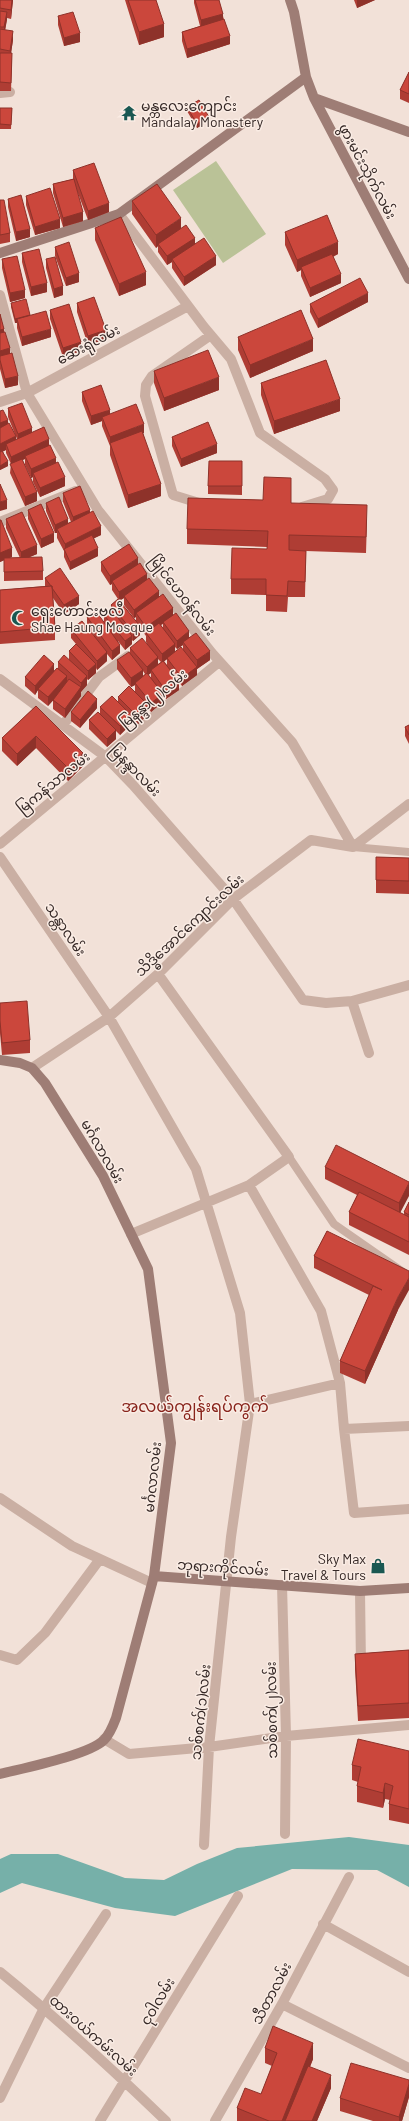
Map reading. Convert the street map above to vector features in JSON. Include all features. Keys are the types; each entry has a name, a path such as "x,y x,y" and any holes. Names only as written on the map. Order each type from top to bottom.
{"street":[{"name":"ဖွားမင်းသိုက်လမ်း","path":"290,0 294,12 306,77 314,98 409,279"},
{"path":"0,253 119,214 306,77"},
{"path":"314,98 409,132"},
{"path":"119,214 188,306 231,359 260,433 325,479 333,490 328,499 296,509"},
{"name":"မြိုင်ဟေဝန်လမ်း","path":"0,295 27,393 98,510 178,617 292,742 353,847"},
{"name":"ဆေးရုံလမ်း","path":"0,402 27,393 188,306"},
{"path":"208,504 187,500 173,495 144,396 146,385 152,376 211,335"},
{"path":"0,522 84,487"},
{"path":"63,725 99,677 137,649"},
{"name":"မြနန္ဒာ(၂)လမ်း","path":"106,757 219,662"},
{"name":"မြနန္ဒာလမ်း","path":"0,679 106,757 233,899 303,1000 326,1003 352,1001"},
{"name":"မြကန်သာလမ်း","path":"0,844 106,757"},
{"path":"353,847 409,804"},
{"name":"သိဒ္ဓိအောင်ကျောင်းလမ်း","path":"32,1068 109,1017 158,974 233,899 312,840 353,847"},
{"name":"သန္တာလမ်း","path":"0,857 109,1017 196,1169 205,1204"},
{"path":"131,1234 249,1186 289,1156 158,974"},
{"path":"369,1053 352,1001 409,985"},
{"path":"0,1060 20,1063 32,1068"},
{"name":"မင်္ဂလာလမ်း","path":"32,1068 45,1083 103,1176 148,1269 171,1443 153,1580 116,1718 104,1740"},
{"path":"249,1186 321,1311 340,1383 354,1512 409,1509"},
{"name":"သစ်စက်(၁)လမ်း","path":"204,1845 210,1747 228,1582 230,1537 250,1404 240,1313 205,1204"},
{"path":"250,1404 340,1383"},
{"path":"344,1429 409,1426"},
{"path":"0,1498 72,1546 153,1580"},
{"path":"0,1655 17,1660 45,1633 100,1559"},
{"name":"ဘုရားကိုင်လမ်း","path":"153,1580 228,1582 360,1591 409,1588"},
{"name":"သစ်စက်(၂)လမ်း","path":"282,1585 286,1736 285,1834"},
{"path":"360,1591 362,1676"},
{"path":"0,1774 87,1750 104,1740 129,1754 210,1747 363,1726 409,1725"},
{"name":"သီတာလမ်း","path":"215,2121 282,2004 349,1877"},
{"name":"ငုဝါလမ်း","path":"100,2121 238,1896"},
{"path":"0,2098 44,2008 106,1914"},
{"path":"323,1924 409,1972"},
{"name":"ထားဝယ်ကမ်းလမ်း","path":"0,1972 44,2008 125,2081 166,2121"},
{"path":"282,2004 409,2068"}],"lane":[{"path":"353,847 409,852"},
{"path":"289,1156 334,1224 409,1276"}],"green space":[{"path":"216,161 266,234 223,263 173,190"}],"water":[{"path":"349,1837 409,1845 409,1887 377,1870 292,1869 175,1916 115,1908 22,1883 0,1893 0,1859 11,1854 58,1854 125,1878 164,1880 197,1864 237,1848"}],"building":[{"path":"0,0 12,0 11,10 0,8"},
{"path":"128,0 156,0 164,24 139,32"},
{"path":"195,0 219,0 223,14 201,20"},
{"path":"0,11 7,12 4,27 0,27"},
{"path":"73,12 80,33 64,38 58,16"},
{"path":"224,19 230,36 187,49 182,32"},
{"path":"0,29 13,31 10,51 0,49"},
{"path":"0,53 12,53 11,83 0,82"},
{"path":"409,72 409,94 400,90"},
{"path":"199,100 209,117 197,124 187,107"},
{"path":"0,108 12,108 11,125 0,124"},
{"path":"94,163 109,203 88,211 73,170"},
{"path":"74,179 83,212 63,218 53,184"},
{"path":"157,184 181,218 156,235 132,201"},
{"path":"50,188 60,219 35,227 26,196"},
{"path":"21,195 30,229 16,232 8,199"},
{"path":"0,200 4,200 10,233 0,235"},
{"path":"327,215 338,242 297,260 285,232"},
{"path":"121,217 146,272 119,284 95,228"},
{"path":"186,225 195,238 167,256 158,244"},
{"path":"204,238 216,256 184,277 172,259"},
{"path":"69,242 79,273 66,278 55,247"},
{"path":"39,249 47,283 31,287 22,253"},
{"path":"332,254 341,274 310,288 301,267"},
{"path":"17,256 25,290 10,293 2,259"},
{"path":"55,257 63,286 54,289 46,259"},
{"path":"360,278 368,293 318,319 310,304"},
{"path":"94,297 106,330 88,336 77,303"},
{"path":"26,299 30,315 15,319 11,303"},
{"path":"69,304 81,342 63,348 50,310"},
{"path":"301,310 313,339 250,365 238,337"},
{"path":"46,311 51,329 22,337 17,319"},
{"path":"0,314 4,329 0,330"},
{"path":"5,332 10,348 0,351 0,333"},
{"path":"208,350 219,377 164,398 154,371"},
{"path":"12,353 18,376 5,379 0,356"},
{"path":"326,360 340,399 274,421 261,383"},
{"path":"101,385 110,410 91,416 82,392"},
{"path":"22,403 32,428 18,434 8,408"},
{"path":"136,404 144,424 110,437 102,417"},
{"path":"3,410 8,420 0,423 0,411"},
{"path":"208,422 217,444 181,459 172,437"},
{"path":"9,423 16,436 0,444 0,428"},
{"path":"44,427 49,439 11,457 6,444"},
{"path":"142,431 161,484 128,495 110,443"},
{"path":"50,445 56,458 31,469 25,456"},
{"path":"2,451 8,461 0,466 0,452"},
{"path":"22,459 37,492 25,497 10,464"},
{"path":"209,461 242,461 242,486 208,486"},
{"path":"58,462 65,477 40,488 33,473"},
{"path":"264,477 291,478 291,503 367,505 366,537 289,535 289,550 306,551 305,582 288,581 287,596 266,595 266,579 231,579 232,548 267,549 268,531 187,529 188,498 263,500"},
{"path":"0,484 7,500 0,502"},
{"path":"80,486 90,510 73,517 63,493"},
{"path":"59,497 68,519 55,525 46,503"},
{"path":"41,504 54,533 41,539 28,510"},
{"path":"93,511 101,526 65,544 57,529"},
{"path":"22,512 37,545 21,552 6,519"},
{"path":"0,520 12,548 0,553"},
{"path":"92,535 98,548 70,562 64,549"},
{"path":"129,544 138,558 110,576 101,562"},
{"path":"42,557 43,571 4,572 4,558"},
{"path":"140,563 147,574 119,592 112,581"},
{"path":"60,568 79,596 64,605 45,578"},
{"path":"149,578 159,591 134,610 124,596"},
{"path":"52,586 55,627 0,632 0,590"},
{"path":"163,594 173,608 146,627 136,613"},
{"path":"118,599 140,626 133,632 111,605"},
{"path":"111,609 132,636 125,641 104,615"},
{"path":"96,611 120,645 112,651 87,617"},
{"path":"176,613 189,631 177,641 163,622"},
{"path":"82,621 107,652 97,661 71,629"},
{"path":"159,623 175,644 162,654 146,633"},
{"path":"196,633 210,651 197,660 183,642"},
{"path":"142,638 158,657 147,667 130,648"},
{"path":"76,644 96,664 88,671 69,651"},
{"path":"181,647 197,667 182,678 167,658"},
{"path":"129,652 143,670 131,678 117,660"},
{"path":"44,655 54,664 35,686 25,677"},
{"path":"64,655 87,676 81,683 58,662"},
{"path":"163,661 179,681 166,691 151,670"},
{"path":"57,668 67,676 48,697 38,689"},
{"path":"147,673 163,694 151,703 135,683"},
{"path":"69,679 81,687 65,709 53,700"},
{"path":"129,686 148,705 137,716 118,697"},
{"path":"88,691 97,699 80,720 71,712"},
{"path":"112,696 131,715 120,726 100,707"},
{"path":"36,706 83,753 68,768 36,736 17,754 2,738"},
{"path":"98,712 116,730 107,739 89,720"},
{"path":"409,725 409,735 405,727"},
{"path":"376,857 409,858 409,881 376,880"},
{"path":"27,1001 30,1040 2,1043 0,1003"},
{"path":"336,1145 409,1182 399,1203 325,1167"},
{"path":"359,1192 409,1217 409,1242 349,1212"},
{"path":"409,1202 409,1215 404,1212"},
{"path":"327,1231 409,1271 409,1278 398,1297 365,1371 340,1361 373,1286 382,1290 314,1256"},
{"path":"409,1650 409,1703 358,1706 355,1654"},
{"path":"358,1739 409,1751 409,1809 389,1804 393,1786 385,1783 383,1793 357,1786 361,1767 352,1765"},
{"path":"273,2026 313,2043 282,2121 269,2121 237,2108 245,2088 261,2094 277,2053 265,2048"},
{"path":"351,2063 409,2080 399,2117 340,2098"},
{"path":"308,2066 331,2075 312,2121 285,2121"}],"place":[{"name":"မန္တလေးကျောင်း Mandalay Monastery","path":"129,113"},
{"name":"ရှေးဟောင်းဗလီ Shae Haung Mosque","path":"19,618"},
{"name":"Sky Max Travel & Tours","path":"378,1566"}],"district":[{"name":"အလယ်ကျွန်းရပ်ကွက်","path":"195,1405"}]}
